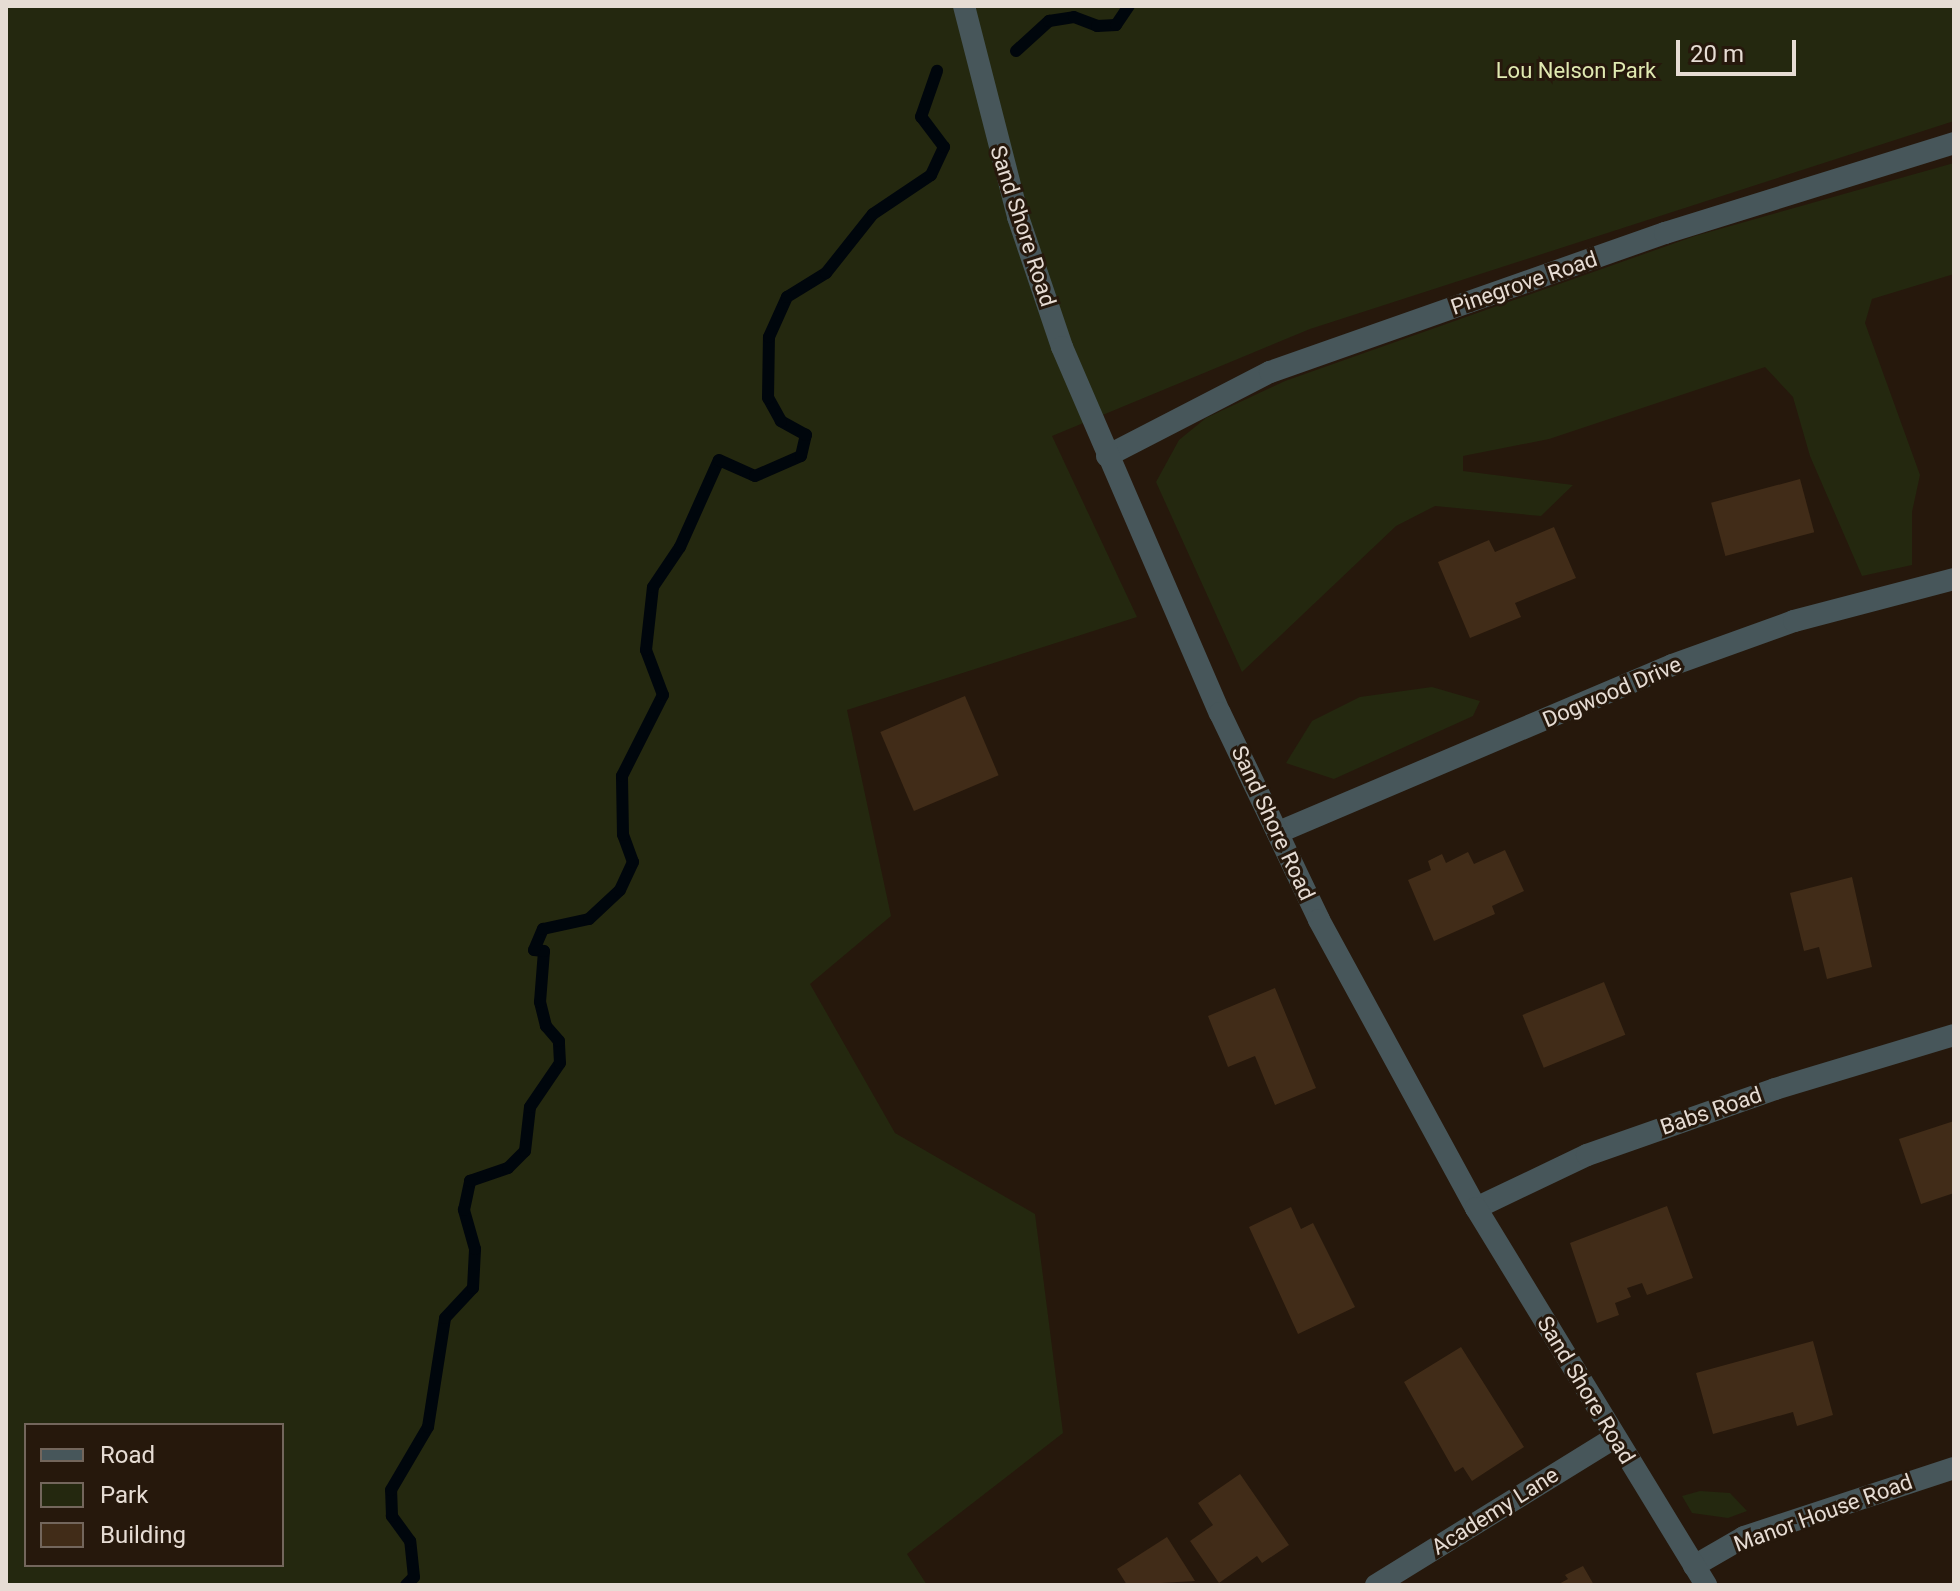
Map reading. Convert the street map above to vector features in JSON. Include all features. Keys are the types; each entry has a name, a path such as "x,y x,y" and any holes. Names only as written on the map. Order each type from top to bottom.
{"street":[{"name":"Sand Shore Road","path":"964,6 1018,217 1107,456 1220,713 1319,920 1476,1208 1700,1576"},
{"name":"Pinegrove Road","path":"1107,456 1270,372 1665,233 1954,143"},
{"name":"Dogwood Drive","path":"1279,832 1672,665 1794,621 1954,579"},
{"name":"Babs Road","path":"1476,1208 1587,1155 1775,1089 1954,1035"},
{"name":"Academy Lane","path":"1376,1585 1614,1438"},
{"name":"Manor House Road","path":"1700,1576 1744,1537 1954,1468"}],"green space":[{"name":"Lou Nelson Park","path":"6,6 1954,6 1954,121 1310,329 1052,436 1137,617 847,710 891,916 810,984 895,1133 1035,1214 1063,1433 907,1554 927,1585 6,1585"},
{"path":"1954,163 1954,274 1872,299 1865,323 1920,475 1912,512 1912,565 1862,576 1810,456 1793,397 1765,367 1549,439 1463,456 1463,471 1573,485 1541,516 1435,506 1396,526 1242,672 1156,482 1179,440 1206,418 1285,381 1695,236"},
{"path":"1432,687 1480,701 1473,716 1334,779 1286,763 1312,721 1360,697"},
{"path":"1700,1491 1730,1493 1747,1511 1728,1518 1692,1513 1682,1496"}],"building":[{"path":"1800,479 1814,532 1725,556 1711,503"},
{"path":"1554,527 1576,578 1515,603 1521,617 1470,638 1438,562 1489,540 1495,552"},
{"path":"965,696 999,775 914,811 880,732"},
{"path":"1505,850 1524,891 1492,906 1495,914 1434,941 1408,880 1431,870 1428,861 1442,854 1446,863 1468,852 1474,864"},
{"path":"1852,877 1872,967 1827,979 1819,947 1804,951 1790,893"},
{"path":"1604,982 1625,1035 1544,1068 1522,1015"},
{"path":"1275,988 1316,1088 1275,1105 1255,1056 1228,1067 1208,1016"},
{"path":"1954,1121 1954,1193 1921,1204 1899,1139"},
{"path":"1667,1206 1693,1278 1647,1295 1642,1283 1627,1288 1631,1297 1615,1303 1619,1315 1597,1323 1570,1243"},
{"path":"1291,1207 1301,1229 1313,1223 1355,1307 1298,1334 1249,1227"},
{"path":"1813,1341 1833,1415 1797,1426 1793,1412 1713,1434 1696,1373"},
{"path":"1461,1347 1524,1447 1472,1481 1463,1467 1455,1472 1404,1382"},
{"path":"1240,1474 1289,1545 1262,1563 1257,1556 1219,1583 1190,1541 1213,1525 1198,1503"},
{"path":"1167,1537 1195,1581 1127,1585 1117,1569"},
{"path":"1583,1566 1594,1585 1557,1585 1568,1579 1565,1575"}],"waterway":[{"path":"1016,51 1049,21 1074,17 1097,26 1116,25 1129,6"},
{"path":"406,1585 414,1577 410,1541 392,1516 391,1490 428,1427 445,1318 473,1288 475,1249 464,1210 470,1181 508,1168 525,1151 530,1107 560,1063 559,1041 546,1026 540,1002 544,951 534,950 543,929 589,919 620,890 633,862 623,835 622,776 663,695 646,650 653,587 680,547 719,460 755,476 801,456 806,435 781,421 768,398 769,337 787,297 826,273 873,214 931,175 944,147 921,117 937,71"}]}
